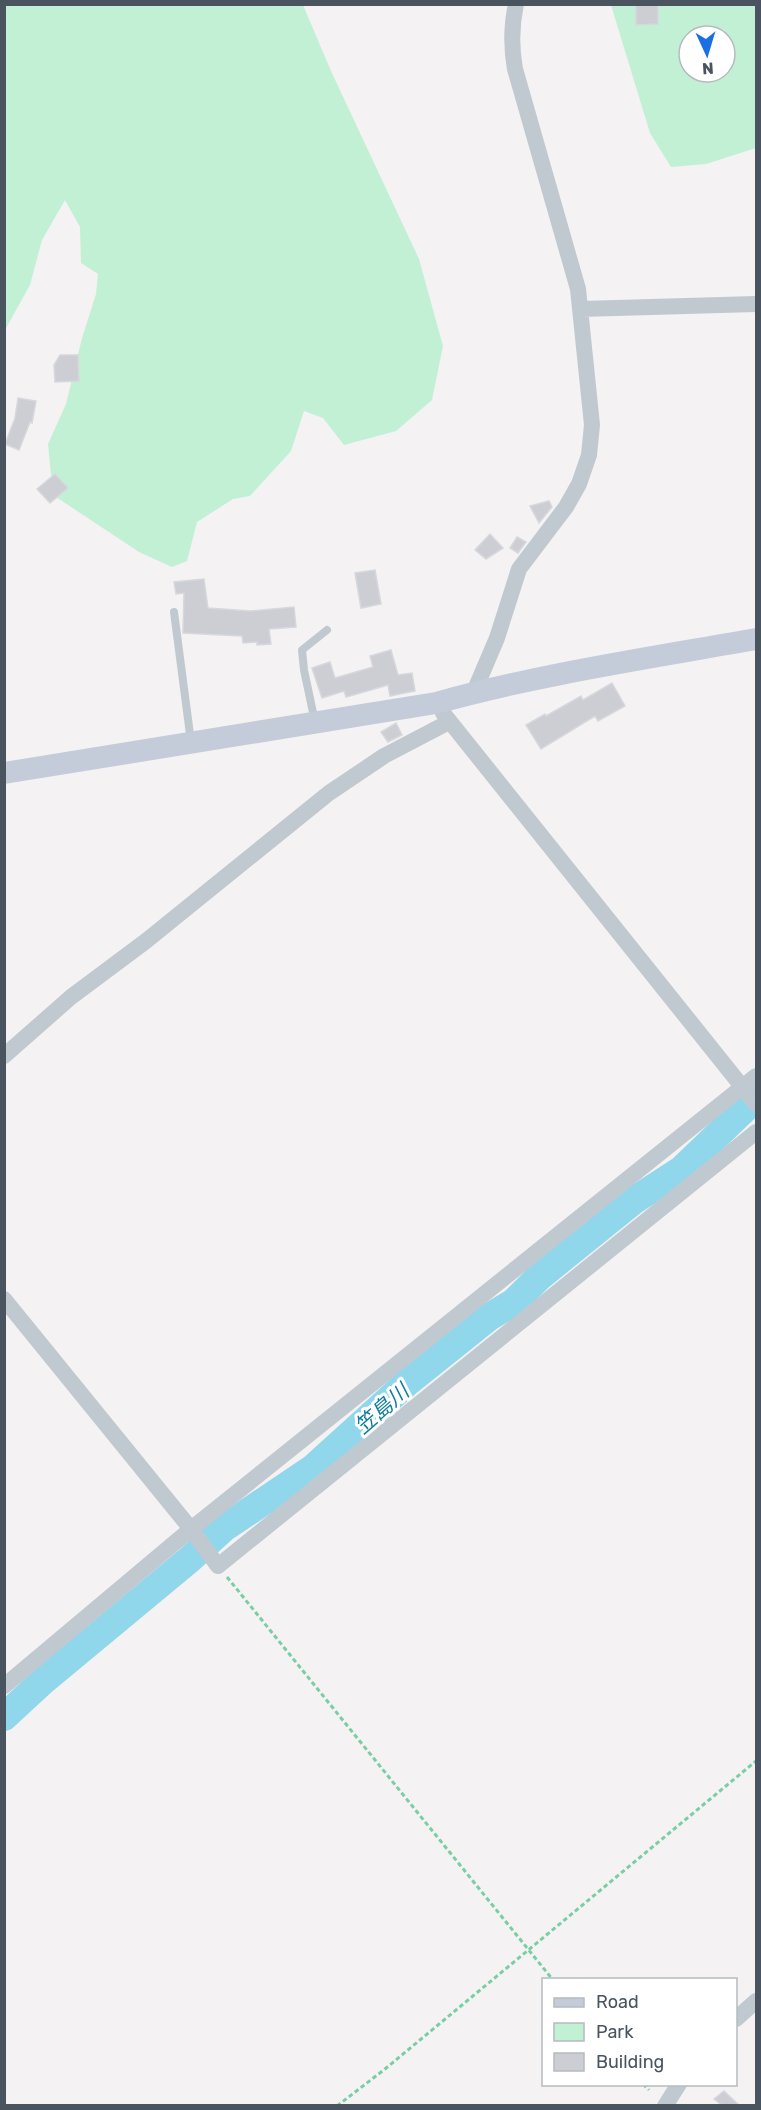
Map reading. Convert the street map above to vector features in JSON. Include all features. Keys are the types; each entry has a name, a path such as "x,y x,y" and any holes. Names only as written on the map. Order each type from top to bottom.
{"street":[{"path":"474,692 497,638 519,569 566,507 579,484 589,455 592,425 578,289 515,69 512,37 516,4"},
{"path":"581,309 756,303"},
{"path":"4,773 436,703 474,692 597,666 756,639"},
{"path":"436,703 756,1104"},
{"path":"4,1056 71,997 146,941 329,793 384,756 449,722"},
{"path":"4,1686 191,1529 756,1076"},
{"path":"4,1299 191,1529 218,1566 756,1132"},
{"path":"737,2017 756,2001"},
{"path":"665,2106 678,2086"}],"lane":[{"path":"174,612 191,743"},
{"path":"316,723 304,670 302,650 327,630"}],"path":[{"path":"218,1566 551,1978"},
{"path":"336,2106 385,2069 756,1761"},
{"path":"643,2086 649,2090"}],"green space":[{"path":"5,5 303,5 331,71 419,259 443,346 432,400 396,431 344,445 323,418 304,411 291,451 250,496 233,499 197,522 187,561 172,567 139,552 53,495 48,444 66,404 82,338 96,294 98,274 81,263 80,227 65,200 42,240 30,285 5,330"},
{"path":"611,5 756,5 756,148 706,164 671,167 650,133"}],"building":[{"path":"636,4 658,4 658,24 636,25"},
{"path":"60,355 78,355 79,381 55,382 54,365"},
{"path":"18,398 36,401 32,423 30,422 19,450 5,444 15,418"},
{"path":"55,474 68,488 50,503 37,489"},
{"path":"549,501 552,507 539,523 530,506"},
{"path":"490,534 503,548 486,559 475,550"},
{"path":"517,537 526,542 518,553 510,548"},
{"path":"375,570 381,604 361,608 355,573"},
{"path":"204,579 208,608 251,611 294,607 296,627 269,629 271,644 257,645 257,642 243,643 242,636 183,633 184,593 176,594 174,582"},
{"path":"391,650 398,675 412,673 415,691 390,696 388,685 346,697 344,691 322,698 312,668 330,662 335,678 373,667 370,656"},
{"path":"612,683 625,706 598,721 595,716 541,749 526,725 581,696 583,700"},
{"path":"396,723 402,735 388,742 381,732"},
{"path":"724,2091 740,2106 723,2106 714,2099"}],"waterway":[{"name":"笠島川","path":"4,1717 43,1681 224,1528 313,1468 409,1381 489,1317 514,1302 539,1277 633,1201 681,1170 756,1098"}]}
